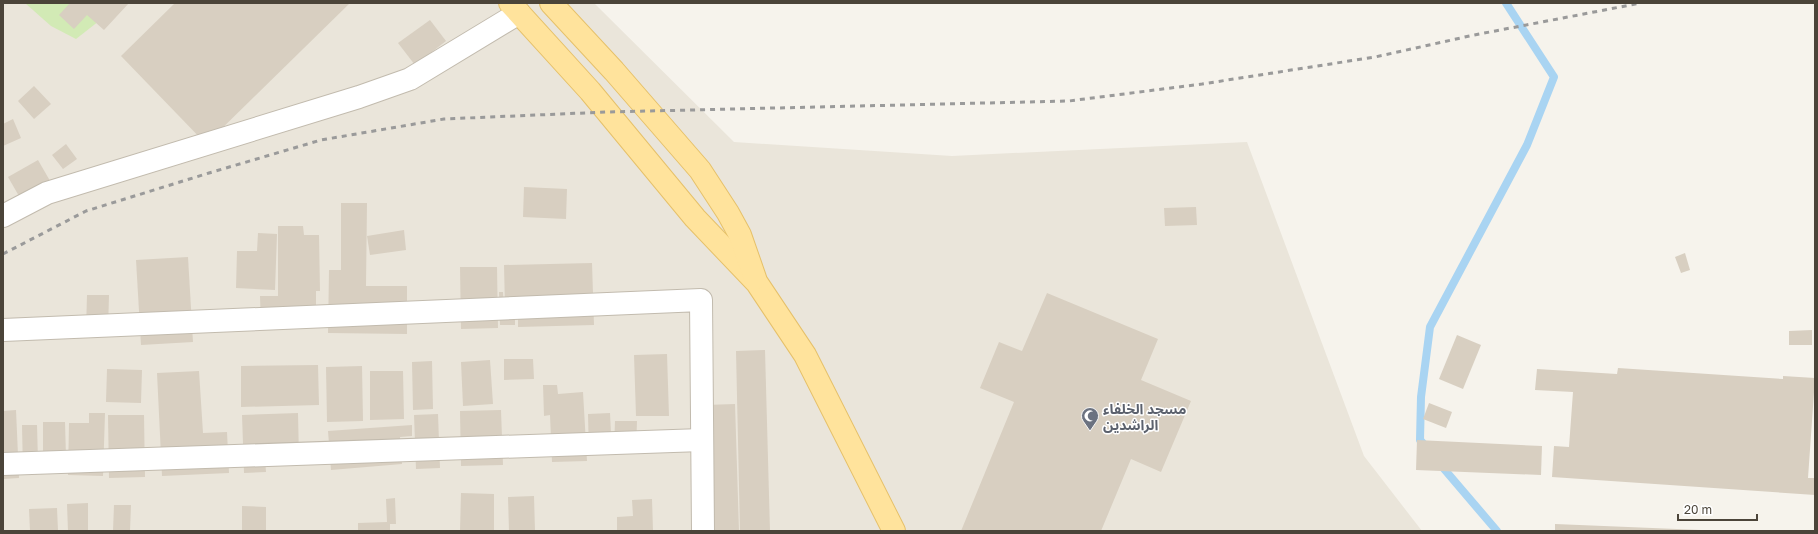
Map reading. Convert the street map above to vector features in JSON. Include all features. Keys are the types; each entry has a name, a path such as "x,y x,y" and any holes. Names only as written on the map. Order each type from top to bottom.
{"main road":[{"path":"551,3 614,71 700,170 715,191 737,230 757,283"},
{"path":"515,8 590,91 705,230 757,283 805,355 894,531"}],"street":[{"path":"3,216 47,193 322,109 410,79 515,8"},
{"path":"3,330 701,300 703,531"},
{"path":"3,464 702,440"}],"shaded area":[{"path":"3,3 594,3 734,142 952,156 1247,142 1364,456 1422,531 3,531"}],"green space":[{"path":"25,3 122,3 76,39 51,26"}],"building":[{"path":"70,3 129,3 104,30 87,15 74,29 59,15"},
{"path":"175,3 350,3 206,144 121,56"},
{"path":"430,20 446,41 415,65 398,43"},
{"path":"34,86 51,104 34,119 18,101"},
{"path":"13,119 21,138 3,146 3,124"},
{"path":"66,144 77,159 63,169 52,155"},
{"path":"38,160 57,193 27,210 8,177"},
{"path":"524,187 567,189 566,219 523,217"},
{"path":"341,203 367,203 366,286 407,286 407,334 328,333 329,270 341,270"},
{"path":"1196,207 1197,225 1165,226 1164,208"},
{"path":"278,226 303,226 304,235 319,235 320,291 316,291 316,326 261,326 260,296 278,296"},
{"path":"404,230 406,250 370,255 367,236"},
{"path":"258,233 277,234 275,290 236,288 237,251 257,251"},
{"path":"1685,253 1690,270 1681,273 1675,257"},
{"path":"188,257 193,342 141,345 136,260"},
{"path":"592,263 594,325 518,327 518,308 505,308 504,265"},
{"path":"460,267 497,267 498,328 461,329"},
{"path":"499,292 503,292 504,310 515,310 515,325 500,325"},
{"name":"مسجد الخلفاء الراشدين","path":"1047,293 1158,339 1141,380 1191,401 1161,472 1131,459 1101,531 961,531 1014,402 980,388 999,342 1022,351"},
{"path":"87,295 109,295 108,331 86,330"},
{"path":"1812,330 1812,345 1789,345 1789,331"},
{"path":"1457,335 1481,345 1463,389 1439,379"},
{"path":"765,350 770,531 740,531 736,351"},
{"path":"667,354 669,416 636,416 634,355"},
{"path":"504,359 533,359 534,379 504,380"},
{"path":"490,360 493,404 463,406 461,362"},
{"path":"432,361 433,409 413,410 412,362"},
{"path":"318,365 319,405 241,407 241,366"},
{"path":"362,366 363,421 327,422 326,367"},
{"path":"1618,368 1783,379 1783,376 1815,378 1808,478 1815,478 1815,495 1552,477 1554,446 1569,447 1573,392 1535,390 1537,369 1617,374"},
{"path":"107,369 142,370 141,403 106,402"},
{"path":"199,371 203,433 227,432 229,473 162,476 157,373"},
{"path":"370,371 403,371 404,419 370,420"},
{"path":"543,385 557,385 558,394 583,392 587,461 552,462 550,415 544,416"},
{"path":"1429,403 1452,412 1446,428 1423,419"},
{"path":"735,404 739,531 708,531 705,405"},
{"path":"16,410 19,478 3,479 3,411"},
{"path":"501,410 503,465 461,466 460,411"},
{"path":"89,413 105,413 103,476 68,475 69,423 89,423"},
{"path":"298,413 299,458 265,459 266,472 244,473 242,415"},
{"path":"610,413 612,454 589,455 588,414"},
{"path":"438,414 440,468 416,469 414,415"},
{"path":"108,415 144,415 145,477 109,478"},
{"path":"615,421 637,421 636,450 614,449"},
{"path":"43,422 65,422 66,457 43,457"},
{"path":"22,425 37,425 38,461 23,473"},
{"path":"412,425 412,436 400,437 402,464 331,470 328,431"},
{"path":"1417,440 1542,446 1541,475 1416,470"},
{"path":"461,493 494,494 494,531 460,531"},
{"path":"534,496 535,531 509,531 508,497"},
{"path":"395,498 396,524 390,524 390,531 358,531 358,523 387,522 386,499"},
{"path":"652,499 653,531 617,531 617,517 633,516 632,500"},
{"path":"88,503 88,531 68,531 67,504"},
{"path":"114,505 131,505 130,531 113,531"},
{"path":"242,506 266,507 266,531 242,531"},
{"path":"57,508 58,531 30,531 29,509"},
{"path":"1555,524 1701,530 1701,531 1555,531"}],"waterway":[{"path":"1427,448 1420,440 1421,397 1430,327 1527,145 1554,77 1506,3"},
{"path":"1439,463 1497,531"}],"railway":[{"path":"3,254 86,211 209,173 321,140 444,119 607,112 1069,101 1202,84 1375,57 1474,35 1641,3"}],"place":[{"name":"مسجد الخلفاء الراشدين","path":"1090,431"}]}
